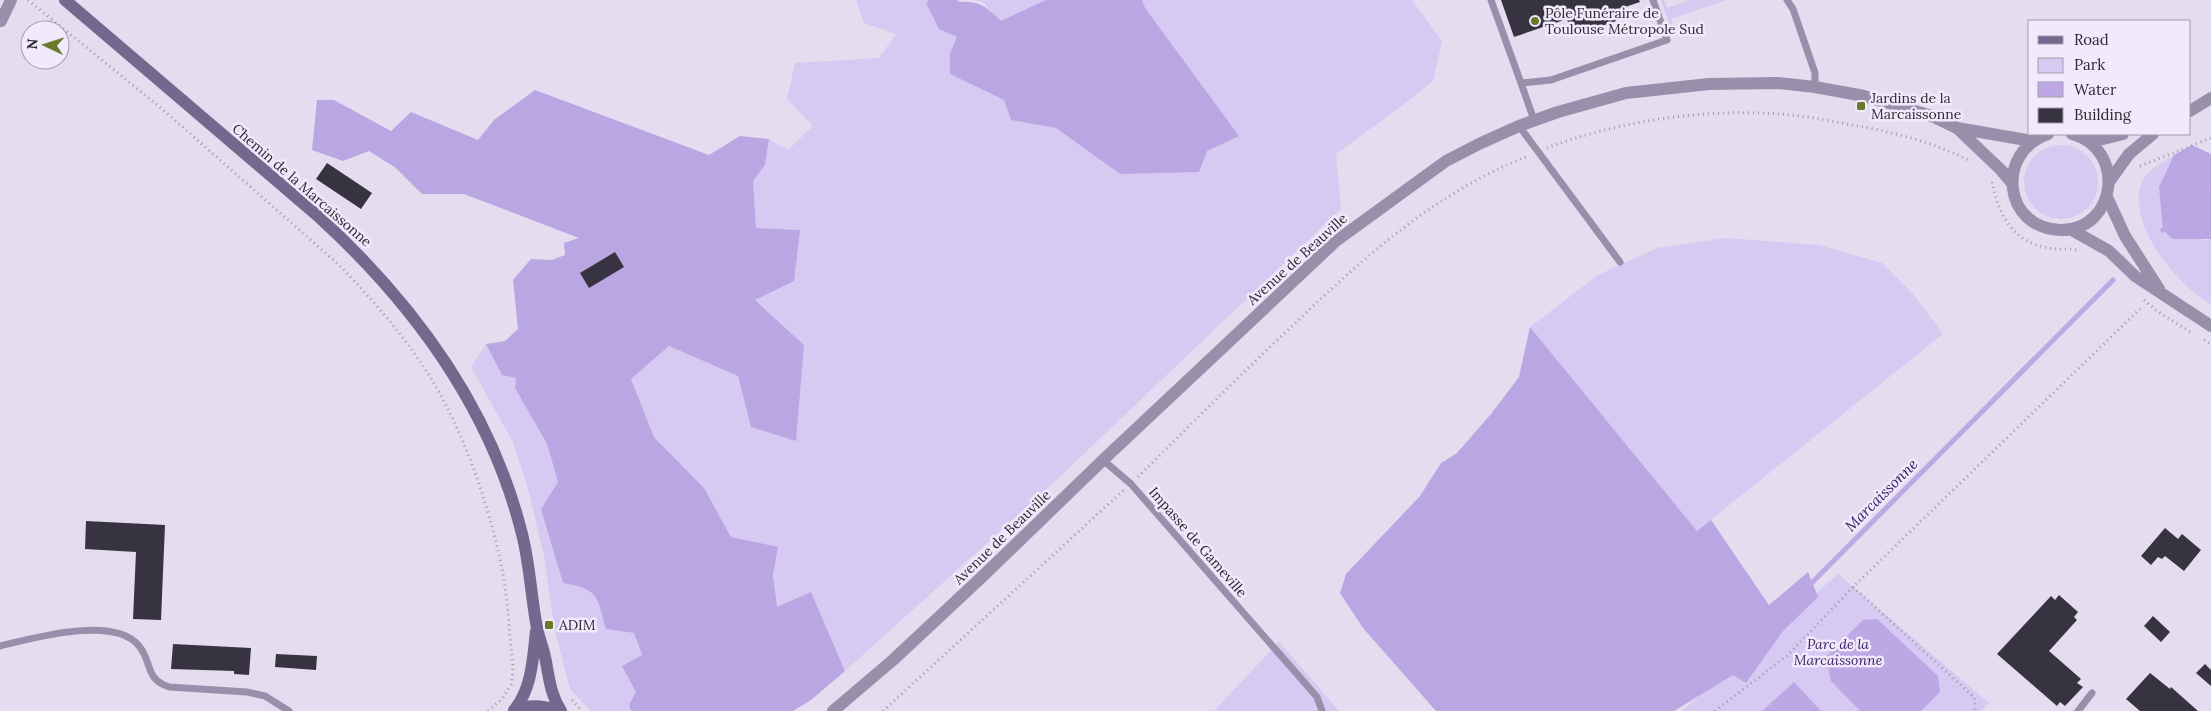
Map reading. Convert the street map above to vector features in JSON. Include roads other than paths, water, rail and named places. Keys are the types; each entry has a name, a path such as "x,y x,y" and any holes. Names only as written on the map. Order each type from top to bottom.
{"main road":[{"name":"Chemin de la Marcaissonne","path":"65,0 319,217 371,266 406,307 437,349 463,392 502,472 522,535 529,568 537,627 545,655 550,686 559,711"},
{"name":"Chemin de la Marcaissonne","path":"513,710 520,702 528,685 537,627"},
{"path":"513,710 539,706 559,711"}],"street":[{"path":"0,19 10,0"},
{"name":"Avenue de Beauville","path":"833,711 892,660 977,581 1336,241 1391,199 1446,161 1519,126 1626,93 1708,84 1778,83 1815,87 1894,105 1932,116 1957,128 2032,141"},
{"path":"2191,110 2211,98"},
{"name":"Avenue de Beauville","path":"1957,128 2001,170 2012,184"},
{"path":"2046,135 2032,141 2019,155 2015,164 2012,184 2018,205 2034,222 2048,228 2070,229 2080,226 2096,214 2107,197 2109,182 2104,158 2086,140 2074,135"},
{"path":"2086,140 2103,139 2119,135"},
{"path":"2109,182 2129,154 2152,135"},
{"path":"2107,197 2125,236 2160,291"},
{"path":"2070,229 2108,250 2135,276 2211,326"}],"lane":[{"path":"1491,0 1534,120"},
{"path":"1521,83 1551,80 1667,40 1653,0"},
{"path":"1787,0 1793,9 1815,73 1815,87"},
{"path":"1519,126 1620,262"},
{"name":"Impasse de Gameville","path":"1103,460 1131,484 1317,698 1322,711"},
{"path":"0,646 35,637 64,633 91,630 116,632 131,637 140,647 151,676 158,683 169,687 247,692 265,696 288,711"},
{"path":"2078,711 2092,694"}],"water":[{"path":"1877,619 1938,676 1940,692 1921,711 1860,711 1831,681 1826,657 1863,620"},
{"path":"1794,682 1821,711 1762,711"}],"waterway":[{"name":"Marcaissonne","path":"2163,230 2211,188"},
{"name":"Marcaissonne","path":"1654,711 1735,660 2113,280"}],"place":[{"name":"Pôle Funéraire de Toulouse Métropole Sud","path":"1535,21"},
{"name":"Jardins de la Marcaissonne","path":"1861,106"},
{"name":"ADIM","path":"549,625"}],"park label":[{"name":"Parc de la Marcaissonne","path":"1838,652"}]}
